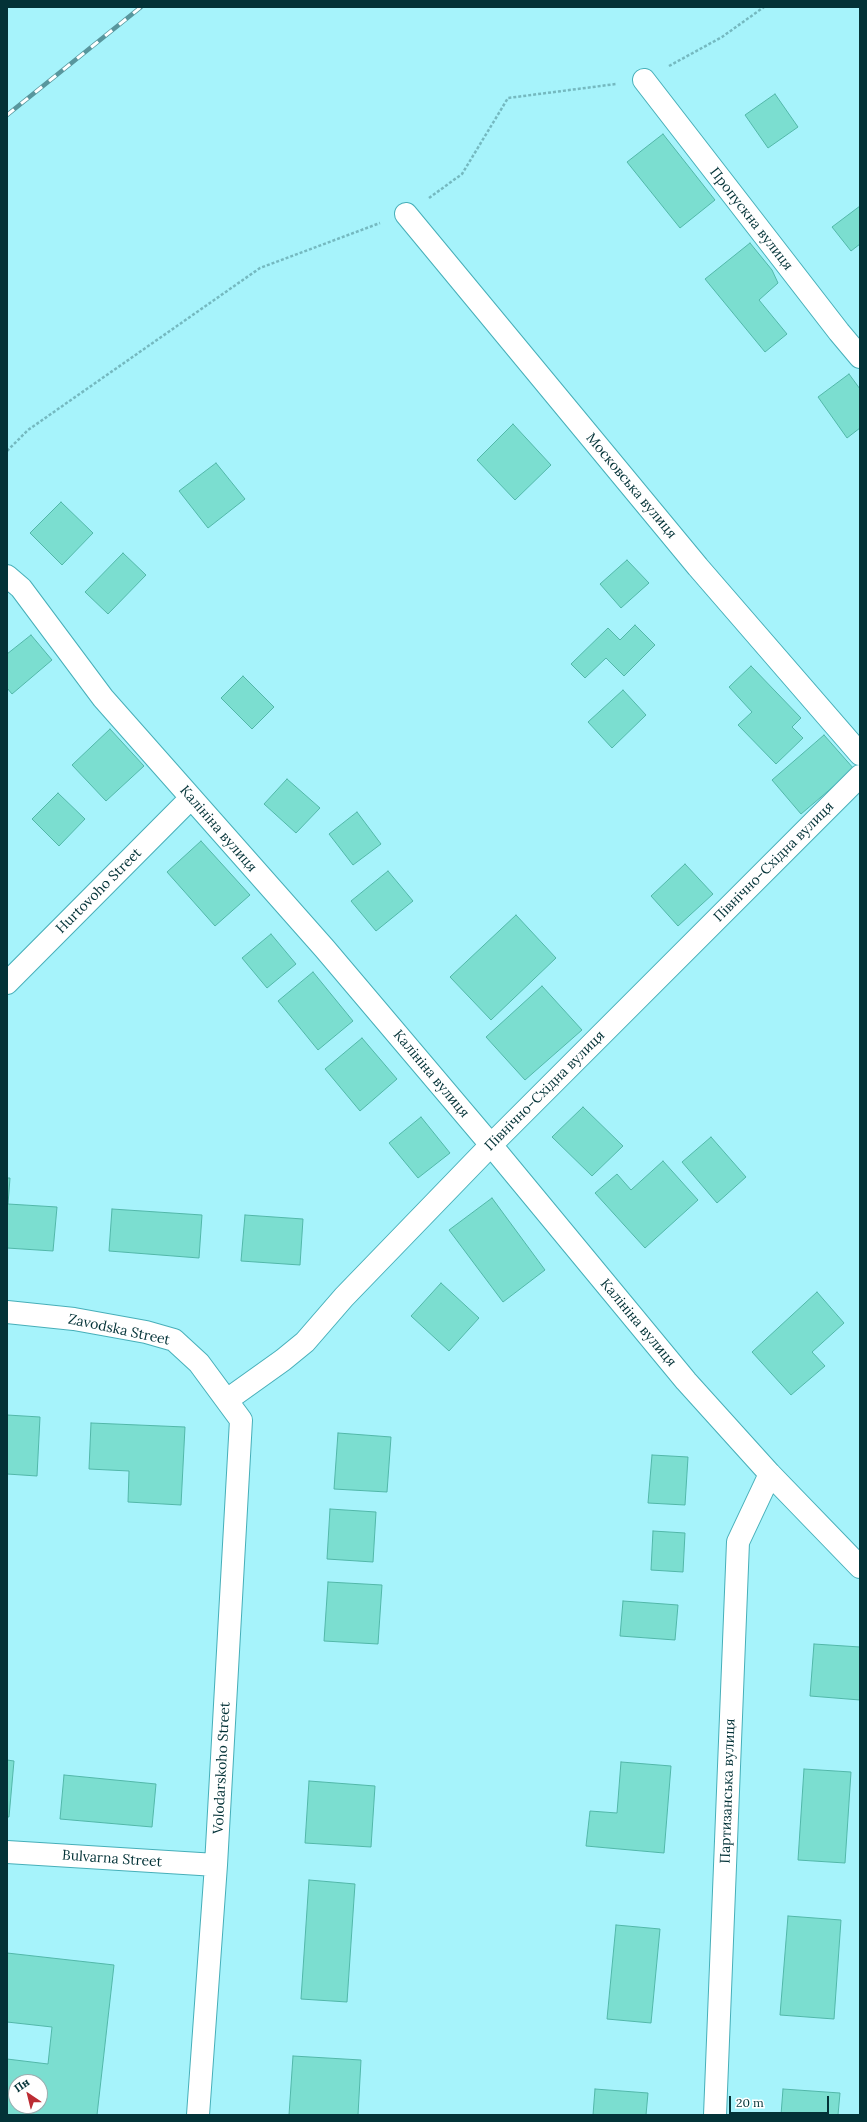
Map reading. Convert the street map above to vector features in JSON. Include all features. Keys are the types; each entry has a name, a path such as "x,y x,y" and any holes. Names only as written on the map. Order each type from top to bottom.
{"street":[{"name":"Пропускна вулиця","path":"644,80 838,332 860,357"},
{"name":"Московська вулиця","path":"406,214 698,567 860,754"},
{"name":"Калініна вулиця","path":"7,576 21,588 103,698 325,949 491,1145 686,1381 770,1474 860,1567"},
{"name":"Північно-Східна вулиця","path":"227,1400 284,1360 305,1342 344,1297 491,1145 860,776"},
{"name":"Hurtovoho Street","path":"7,983 191,798"},
{"name":"Zavodska Street","path":"7,1312 74,1319 146,1332 174,1340 199,1363 241,1420"},
{"name":"Volodarskoho Street","path":"198,2115 216,1865 241,1420"},
{"name":"Партизанська вулиця","path":"715,2115 738,1542 770,1474"},
{"name":"Bulvarna Street","path":"7,1852 216,1865"}],"building":[{"path":"775,94 798,127 768,148 745,115"},
{"path":"663,134 715,200 680,228 627,162"},
{"path":"860,206 860,244 851,251 832,227"},
{"path":"750,243 772,270 778,283 759,300 787,334 765,352 705,279"},
{"path":"849,374 860,389 860,428 847,438 818,397"},
{"path":"513,424 551,465 515,500 477,460"},
{"path":"216,463 245,499 208,528 179,491"},
{"path":"61,502 93,533 62,565 30,533"},
{"path":"123,553 146,575 108,614 85,592"},
{"path":"627,560 649,583 621,608 600,584"},
{"path":"635,625 655,645 624,676 606,658 585,678 571,664 608,628 620,640"},
{"path":"31,635 52,660 12,694 7,688 7,654"},
{"path":"751,666 801,718 792,727 803,738 776,764 738,725 752,712 729,687"},
{"path":"243,676 274,707 252,729 221,698"},
{"path":"623,690 646,715 612,748 588,722"},
{"path":"110,729 144,766 106,801 72,765"},
{"path":"824,735 854,769 801,814 772,780"},
{"path":"287,779 320,808 296,833 264,804"},
{"path":"58,793 85,819 59,846 32,819"},
{"path":"357,812 381,844 353,865 329,834"},
{"path":"201,841 250,895 215,926 167,872"},
{"path":"685,864 713,894 678,926 651,896"},
{"path":"388,871 413,901 376,931 351,901"},
{"path":"516,915 556,958 491,1020 450,977"},
{"path":"271,934 296,964 267,988 242,958"},
{"path":"313,972 353,1021 318,1050 278,1001"},
{"path":"542,986 582,1030 525,1080 486,1037"},
{"path":"362,1038 397,1079 360,1111 325,1069"},
{"path":"583,1107 623,1146 592,1176 552,1137"},
{"path":"421,1117 450,1153 418,1178 389,1143"},
{"path":"711,1137 746,1177 717,1203 682,1162"},
{"path":"663,1161 698,1200 645,1248 595,1193 617,1174 631,1190"},
{"path":"7,1178 10,1178 8,1204 57,1207 53,1251 7,1248"},
{"path":"492,1198 545,1270 503,1302 449,1230"},
{"path":"112,1209 202,1215 199,1258 109,1251"},
{"path":"245,1215 303,1219 300,1265 241,1261"},
{"path":"441,1283 479,1318 449,1351 411,1316"},
{"path":"817,1292 844,1323 812,1352 825,1366 791,1395 752,1352"},
{"path":"7,1415 40,1417 37,1476 7,1474"},
{"path":"91,1423 185,1427 181,1505 128,1502 129,1471 89,1469"},
{"path":"338,1433 391,1437 387,1492 334,1489"},
{"path":"652,1455 688,1457 685,1505 648,1503"},
{"path":"330,1509 376,1512 373,1562 327,1559"},
{"path":"653,1531 685,1533 683,1572 651,1570"},
{"path":"328,1582 382,1585 378,1644 324,1641"},
{"path":"623,1601 678,1605 675,1640 620,1636"},
{"path":"814,1644 860,1647 860,1700 810,1696"},
{"path":"7,1760 14,1761 9,1817 7,1817"},
{"path":"621,1762 671,1766 664,1853 586,1846 590,1811 617,1813"},
{"path":"804,1769 851,1772 845,1863 798,1860"},
{"path":"64,1775 156,1784 152,1827 60,1819"},
{"path":"309,1781 375,1786 371,1847 305,1843"},
{"path":"309,1880 355,1884 347,2002 301,1999"},
{"path":"788,1916 841,1920 834,2019 780,2015"},
{"path":"616,1925 660,1929 651,2023 607,2019"},
{"path":"7,1953 114,1965 97,2115 7,2115 7,2059 48,2064 52,2027 7,2022"},
{"path":"293,2056 361,2060 358,2115 289,2115"},
{"path":"595,2089 648,2093 646,2115 593,2115"},
{"path":"783,2089 840,2093 838,2115 781,2115"}],"railway":[{"path":"7,115 141,7"}]}
